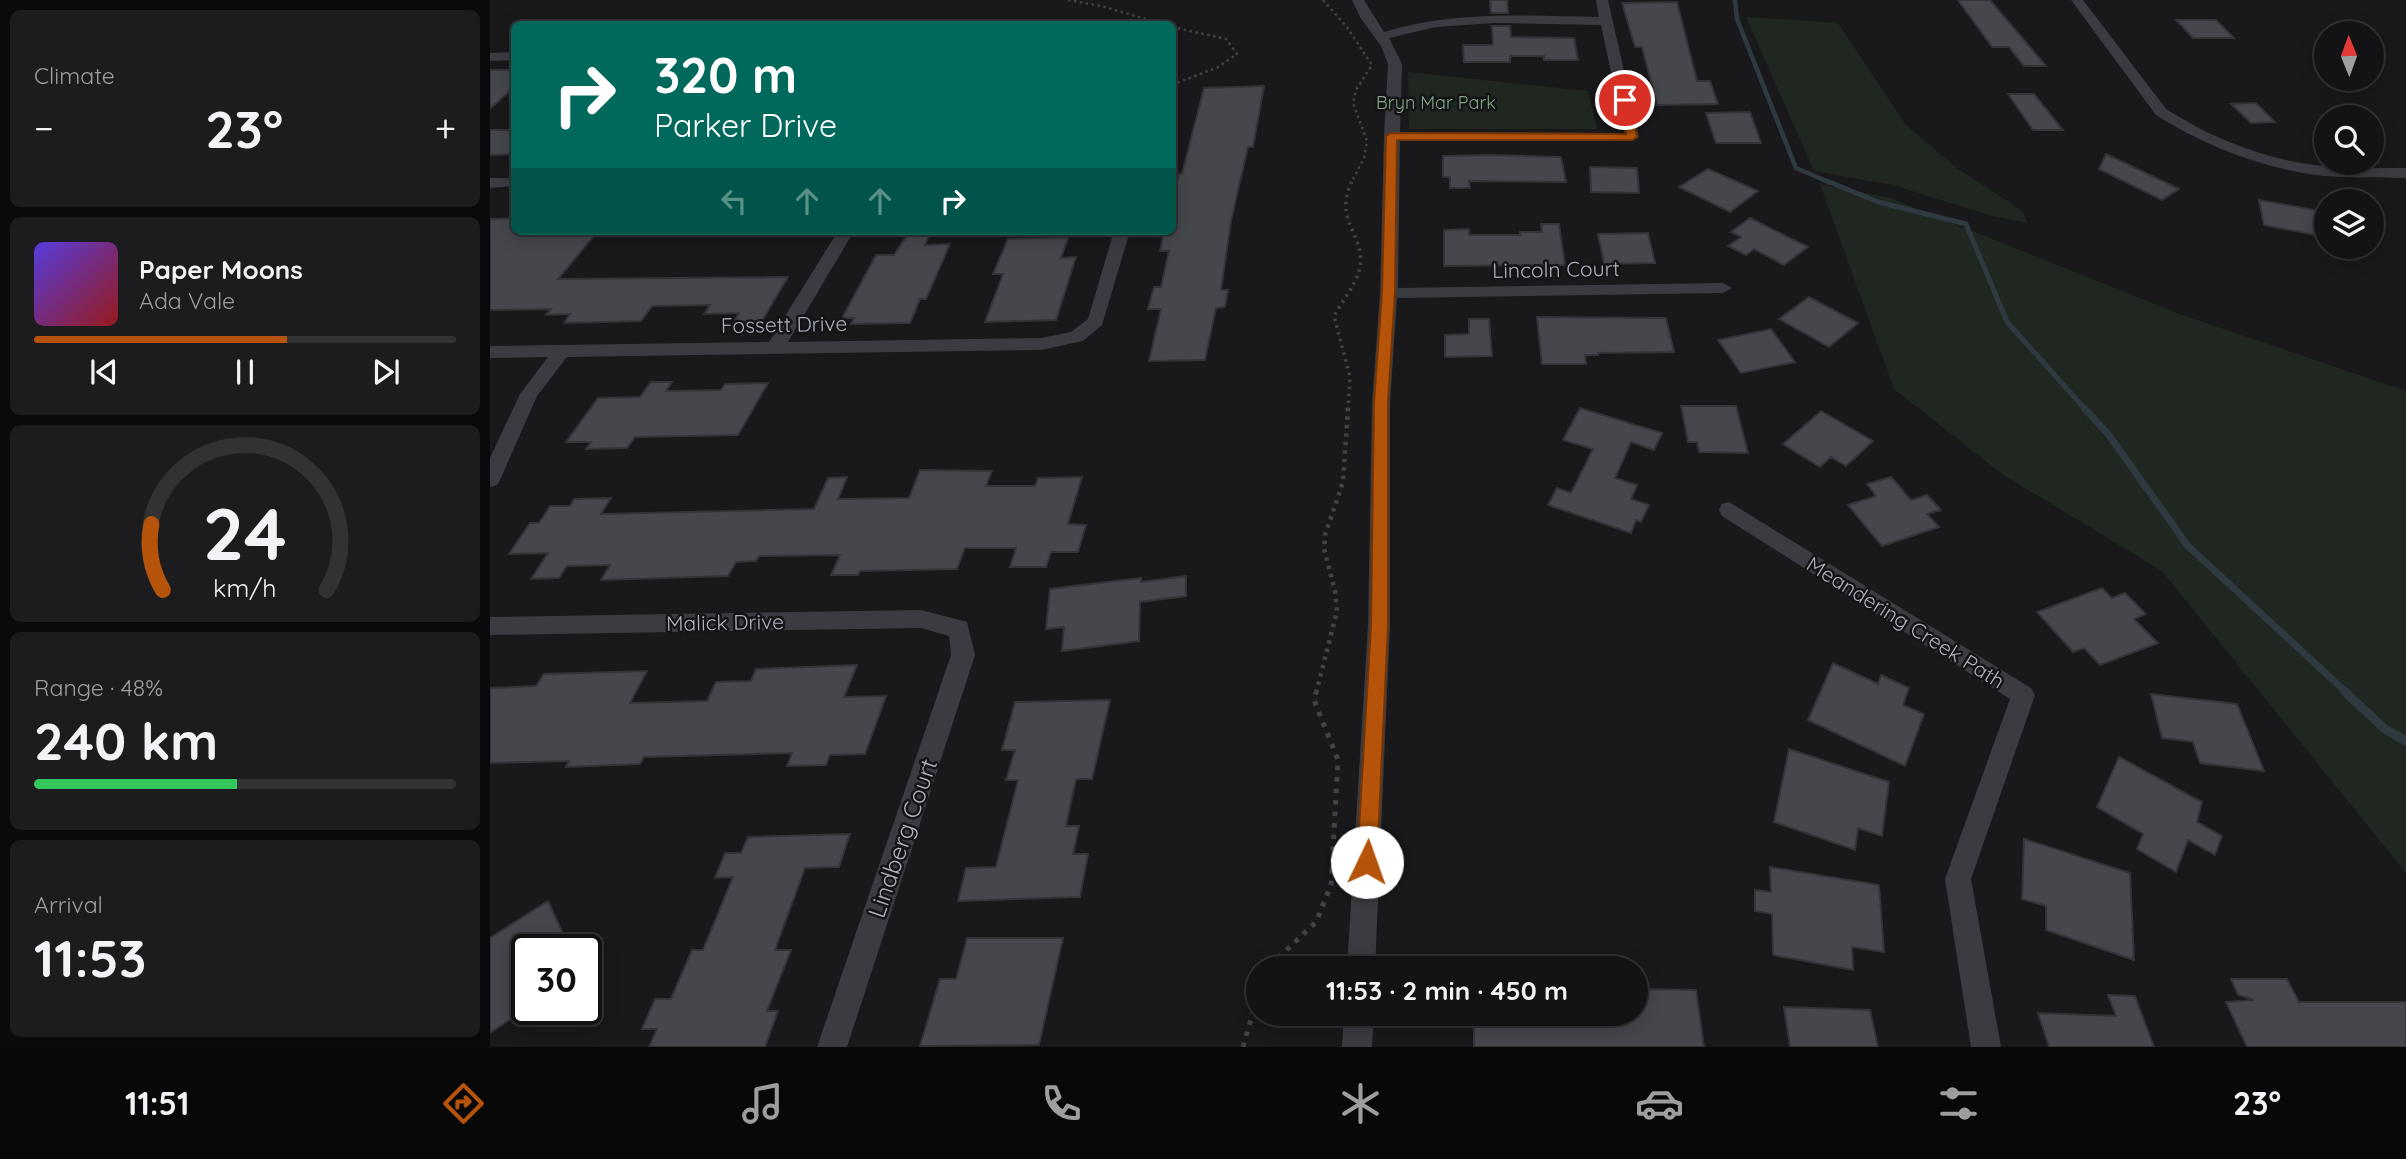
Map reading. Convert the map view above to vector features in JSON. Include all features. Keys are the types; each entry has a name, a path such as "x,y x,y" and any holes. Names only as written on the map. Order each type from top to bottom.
{"street":[{"path":"1358,0 1368,23 1383,36 1395,64 1388,292 1381,402 1379,625 1363,956"},
{"path":"1391,136 1632,137 1602,0"},
{"path":"2077,0 2144,92 2161,112 2178,123 2239,152 2265,160 2324,171 2406,173"},
{"path":"1383,36 1426,24 1454,21 1607,21"},
{"path":"490,57 511,56"},
{"path":"490,183 511,182"},
{"path":"776,346 844,235"},
{"name":"Fossett Drive","path":"490,352 1041,344 1077,337 1096,321 1121,235"},
{"name":"Lincoln Court","path":"1388,292 1519,293 1723,288"},
{"path":"490,480 529,394 562,351"},
{"name":"Meandering Creek Path","path":"1729,510 2023,695 1958,879 1986,1047"},
{"name":"Malick Drive","path":"490,626 921,619 959,629"},
{"name":"Lindberg Court","path":"832,1047 963,655 959,629"},
{"path":"1357,1047 1358,1026"}],"path":[{"path":"1068,0 1101,6 1153,21"},
{"path":"1280,956 1316,922 1331,885 1338,760 1314,700 1337,611 1335,591 1324,549 1325,535 1343,482 1350,377 1334,316 1360,269 1359,253 1349,229 1345,206 1348,188 1365,158 1367,143 1365,129 1355,116 1352,102 1355,90 1372,65 1346,26 1324,0"},
{"path":"1176,28 1226,39 1237,54 1218,67 1176,83"},
{"path":"1243,1047 1249,1026"}],"green space":[{"path":"1746,17 1838,23 1906,125 1957,168 2023,211 2027,223 1992,216 1893,185 1814,171"},
{"name":"Bryn Mar Park","path":"1408,72 1588,91 1597,129 1409,129"},
{"path":"1820,184 1890,198 2177,313 2406,391 2406,873 2162,571 2002,474 1894,389"}],"building":[{"path":"1490,0 1507,0 1508,13 1491,13"},
{"path":"1958,0 1990,0 2046,66 2024,66 2009,47 1992,47"},
{"path":"1677,2 1697,81 1710,81 1718,104 1657,105 1642,47 1635,47 1622,3"},
{"path":"2176,20 2216,20 2234,38 2193,38"},
{"path":"1492,26 1510,26 1511,37 1574,38 1578,60 1510,56 1510,62 1464,62 1463,45 1493,45"},
{"path":"490,70 511,70 511,90 490,109"},
{"path":"1264,86 1253,147 1248,147 1231,221 1221,290 1228,290 1225,307 1216,308 1205,360 1149,361 1161,309 1148,309 1154,287 1161,287 1169,251 1160,251 1163,235 1176,235 1176,187 1179,174 1182,174 1204,88"},
{"path":"2008,94 2034,94 2063,130 2033,130"},
{"path":"2256,103 2275,122 2251,123 2231,104"},
{"path":"1750,112 1761,143 1716,143 1706,113"},
{"path":"490,130 511,130 511,154 490,155"},
{"path":"2106,154 2179,189 2162,200 2099,169"},
{"path":"1443,156 1561,157 1566,182 1469,181 1470,188 1450,188 1450,177 1443,177"},
{"path":"1590,167 1637,168 1639,193 1591,192"},
{"path":"1708,169 1758,191 1730,212 1679,187"},
{"path":"2259,200 2314,210 2314,235 2264,225"},
{"path":"511,218 511,235 595,235 558,279 788,277 762,321 734,322 739,313 704,314 710,305 652,306 641,321 564,323 570,314 546,315 551,309 490,310 490,219"},
{"path":"1750,218 1808,247 1784,265 1754,249 1746,255 1728,246 1741,237 1731,232"},
{"path":"1541,224 1559,224 1565,265 1444,266 1444,230 1469,229 1469,235 1520,235 1520,232 1542,232"},
{"path":"1648,233 1655,263 1604,264 1598,234"},
{"path":"907,235 929,235 925,245 950,244 926,299 920,299 910,323 851,324 854,318 842,318 876,255 894,255"},
{"path":"1068,238 1061,258 1076,257 1056,320 985,322 1003,274 993,274 1008,239"},
{"path":"1809,297 1858,323 1829,347 1779,319"},
{"path":"1537,317 1666,318 1674,352 1598,353 1585,355 1586,364 1542,364"},
{"path":"1469,319 1489,319 1492,356 1445,357 1445,335 1469,334"},
{"path":"1771,329 1795,362 1741,373 1718,340"},
{"path":"651,382 672,382 666,391 721,390 725,384 768,383 738,435 635,437 627,448 586,449 591,442 566,442 598,398 640,397"},
{"path":"1681,406 1736,406 1748,453 1699,452 1697,442 1688,442"},
{"path":"1580,408 1662,433 1654,450 1631,442 1615,478 1637,485 1631,499 1649,505 1641,522 1636,520 1631,533 1548,505 1557,488 1571,493 1593,449 1563,440"},
{"path":"1821,411 1873,441 1846,466 1831,457 1820,467 1783,444"},
{"path":"920,470 992,471 986,486 1035,486 1038,478 1082,477 1068,524 1086,525 1078,552 1051,552 1046,567 1010,567 1016,548 965,548 957,569 860,571 858,575 831,575 840,555 759,556 756,561 736,562 728,576 601,580 610,565 567,566 559,578 531,579 548,553 509,554 530,523 539,523 550,506 570,506 574,499 611,498 601,514 814,509 828,478 847,477 838,499 909,498"},
{"path":"1891,477 1911,500 1927,495 1941,510 1927,514 1939,527 1882,546 1848,505 1876,496 1867,484"},
{"path":"1186,576 1186,596 1140,602 1139,641 1062,651 1064,627 1046,629 1050,589 1141,578 1141,582"},
{"path":"2102,588 2112,598 2125,593 2146,614 2134,619 2158,643 2100,665 2084,648 2073,652 2037,612"},
{"path":"1833,663 1878,684 1881,675 1909,688 1903,705 1924,714 1905,766 1808,720"},
{"path":"857,665 844,697 886,696 865,754 830,755 826,765 787,766 792,753 644,757 640,764 566,767 569,761 490,763 490,688 536,686 544,674 647,671 630,703 707,701 716,682 751,681 756,669"},
{"path":"2151,694 2237,704 2264,771 2200,763 2193,742 2162,738"},
{"path":"1110,700 1092,779 1076,779 1066,826 1079,826 1073,854 1088,854 1080,897 958,901 966,868 996,867 1018,780 1006,780 1015,750 1002,750 1015,702"},
{"path":"1789,749 1889,782 1882,836 1858,828 1855,850 1774,822"},
{"path":"2119,757 2202,802 2197,822 2222,836 2215,855 2188,840 2176,872 2137,849 2143,834 2097,807"},
{"path":"850,834 839,867 805,868 775,950 791,950 767,1011 778,1011 765,1047 649,1047 657,1029 642,1029 655,999 671,999 692,950 703,950 733,877 715,878 725,853 741,853 748,837"},
{"path":"2024,839 2130,873 2134,960 2046,930 2046,906 2022,899"},
{"path":"1770,867 1879,885 1884,952 1852,947 1853,970 1773,955 1772,914 1755,911 1755,890 1771,892"},
{"path":"548,901 563,934 511,934 511,1019 490,1033 490,938"},
{"path":"967,938 1063,938 1039,1045 920,1046 940,979 956,979"},
{"path":"2231,979 2287,979 2299,1002 2406,1002 2406,1047 2247,1047 2226,1002 2254,1000 2238,995"},
{"path":"1648,989 1696,990 1704,1047 1474,1047 1474,1026 1648,1026"},
{"path":"2108,995 2135,996 2154,1047 2049,1047 2038,1013 2116,1016"},
{"path":"1784,1007 1870,1010 1878,1047 1790,1047"}],"waterway":[{"path":"1735,0 1737,19 1796,168 1831,183"},
{"path":"1827,181 1878,202 1966,224 2007,322 2086,410"},
{"path":"2084,408 2108,434 2188,546 2347,693"},
{"path":"2345,692 2385,729 2406,741"}],"route":[{"path":"1367,862 1379,625 1381,402 1388,292 1391,136 1632,137 1625,100"}]}
